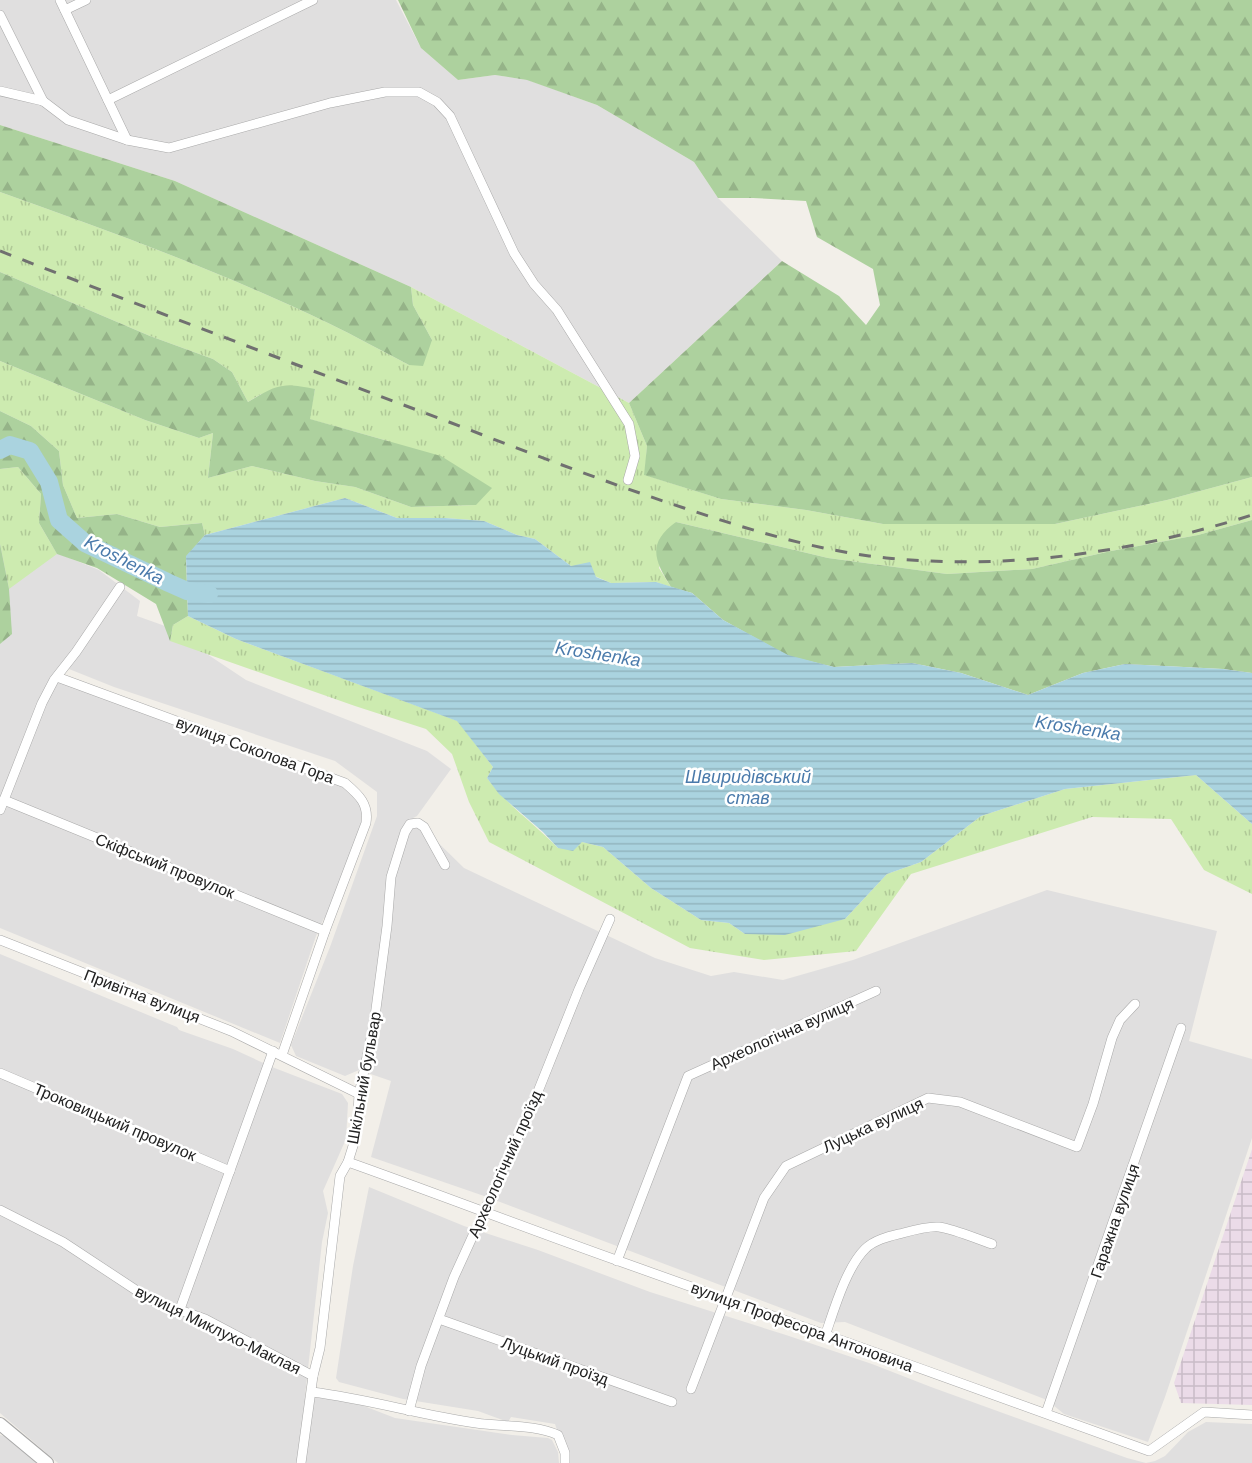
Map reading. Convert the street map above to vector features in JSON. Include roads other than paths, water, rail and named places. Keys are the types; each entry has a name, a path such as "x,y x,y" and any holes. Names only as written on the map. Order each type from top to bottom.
{"street":[{"path":"60,0 127,140"},
{"path":"65,10 86,0"},
{"path":"108,100 313,0"},
{"path":"0,15 43,101"},
{"path":"0,91 43,101 68,120 127,140 169,148 330,103 385,92 419,92 436,102 450,116 514,253 534,284 556,309 629,424 636,456 628,480"},
{"path":"0,810 42,703 57,677 120,587"},
{"name":"вулиця Соколова Гора","path":"57,677 345,783 354,790 368,812 282,1055"},
{"name":"Скіфський провулок","path":"4,801 325,931"},
{"name":"Шкільний бульвар","path":"301,1463 313,1376 320,1348 340,1176 348,1162 357,1133 359,1094 374,1024 391,877 405,832 410,824 418,823 424,827 445,865"},
{"name":"Археологічний проїзд","path":"409,1411 421,1366 454,1277 533,1104 610,919"},
{"name":"Привітна вулиця","path":"0,940 231,1031 282,1055"},
{"name":"Археологічна вулиця","path":"617,1261 688,1076 876,992"},
{"name":"Луцька вулиця","path":"691,1389 764,1198 786,1166 928,1098 960,1102 1077,1147 1094,1104 1114,1033 1120,1020 1135,1004"},
{"name":"Гаражна вулиця","path":"1046,1413 1181,1028"},
{"path":"179,1311 273,1051"},
{"path":"282,1055 359,1094"},
{"name":"Троковицький провулок","path":"0,1073 230,1172"},
{"name":"вулиця Професора Антоновича","path":"348,1162 617,1261 1149,1451 1204,1412 1252,1415"},
{"name":"вулиця Миклухо-Маклая","path":"0,1209 63,1242 151,1300 205,1319 313,1376"},
{"path":"825,1336 852,1268 866,1248 883,1238 939,1227 992,1244"},
{"name":"Луцький проїзд","path":"439,1319 672,1402"},
{"name":"вулиця Миклухо-Маклая","path":"312,1392 346,1396 409,1411 478,1423 544,1429 558,1436 566,1453 565,1463"},
{"path":"0,1424 47,1463"}],"water":[{"name":"Швиридівський став","path":"345,498 397,518 484,521 517,535 535,539 571,566 590,562 596,577 611,583 656,582 692,593 723,620 788,655 834,667 912,663 961,673 1028,695 1083,673 1125,664 1223,669 1252,673 1252,824 1196,775 1065,789 981,816 921,862 887,874 845,919 785,935 745,934 729,923 701,920 651,888 603,847 582,842 573,851 558,848 499,794 487,778 493,767 457,721 236,639 188,616 186,556 205,535"}],"waterway":[{"name":"Kroshenka","path":"0,450 10,445 30,451 49,482 59,520 85,543 187,591 209,594"}],"railway":[{"path":"0,251 595,477 729,523 822,548 869,556 917,560 966,562 1014,560 1111,549 1205,529 1252,515"}]}
